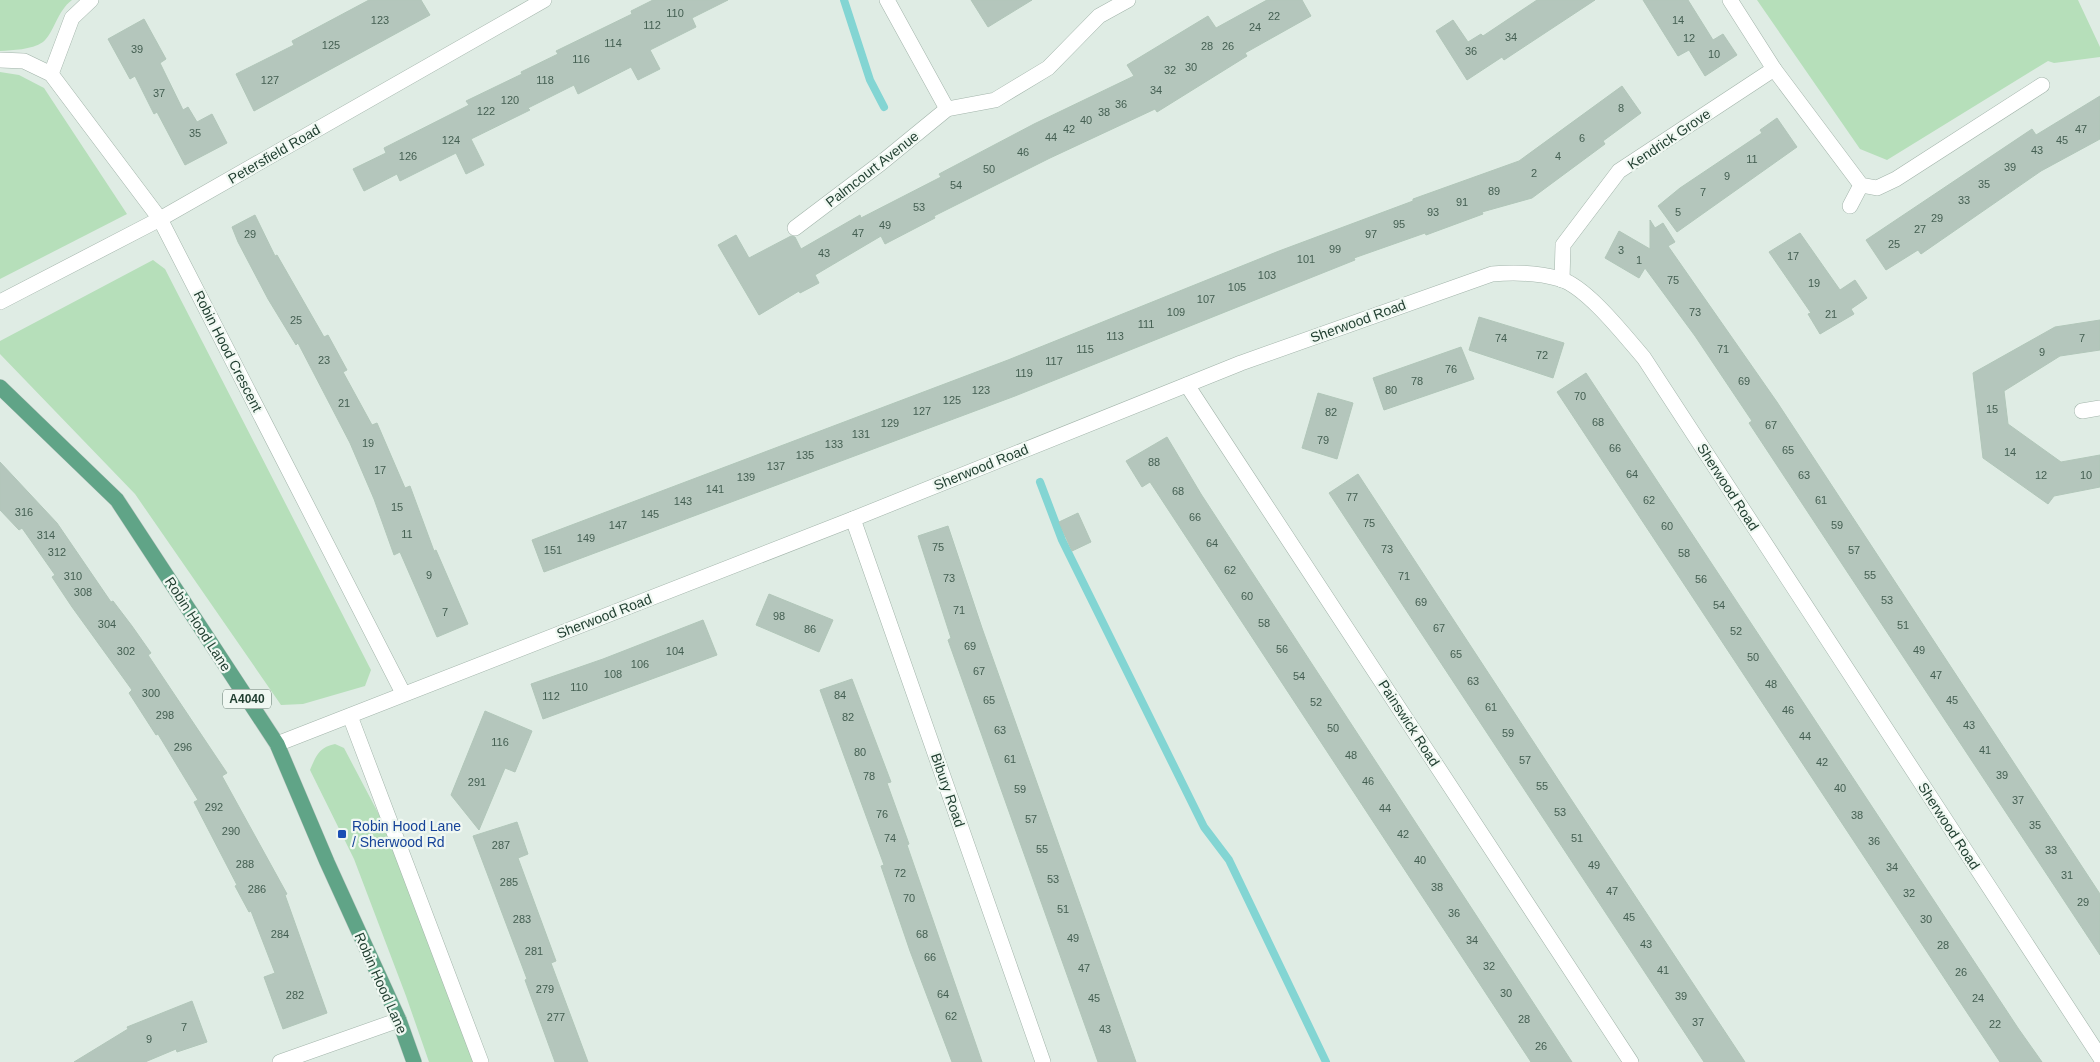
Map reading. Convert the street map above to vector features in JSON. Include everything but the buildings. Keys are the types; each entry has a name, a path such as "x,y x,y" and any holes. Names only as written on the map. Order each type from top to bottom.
{"main road":[{"name":"Robin Hood Lane","path":"0,387 117,500 277,744 327,862 400,1020 414,1062"}],"street":[{"path":"52,74 72,18 91,0"},
{"name":"Petersfield Road","path":"0,302 160,219 544,0"},
{"path":"887,0 947,109"},
{"name":"Palmcourt Avenue","path":"795,228 881,163 947,109 995,100 1048,68 1099,16 1128,0"},
{"path":"1730,0 1774,69 1861,185 1878,188 1896,180 2042,84"},
{"name":"Robin Hood Crescent","path":"0,60 24,61 52,74 160,219 403,693"},
{"name":"Kendrick Grove","path":"1562,280 1563,245 1619,171 1774,69"},
{"path":"1850,206 1861,185"},
{"name":"Sherwood Road","path":"277,744 403,693 853,519 1241,363 1492,274 1514,272 1562,280 1600,309 1644,358 2100,1058"},
{"name":"Painswick Road","path":"1187,385 1630,1062"},
{"path":"2082,412 2100,408"},
{"name":"Bibury Road","path":"853,519 1043,1062"},
{"path":"350,716 481,1062"},
{"path":"280,1062 400,1020"}],"green space":[{"path":"0,0 72,0 63,10 43,42 28,48 0,51"},
{"path":"1757,0 2078,0 2100,47 2100,57 2054,63 2048,61 1887,160 1860,149"},
{"path":"0,72 19,75 44,88 127,214 0,279"},
{"path":"153,260 165,269 371,670 365,686 303,704 281,705 135,494 0,354 0,341"},
{"path":"335,744 344,748 385,826 473,1062 429,1062 354,859 310,770 316,756 325,747"}],"waterway":[{"path":"844,0 870,80 884,107"},
{"path":"1040,482 1062,540 1204,827 1229,860 1326,1062"}],"place":[{"name":"Robin Hood Lane / Sherwood Rd","path":"342,834"}]}
